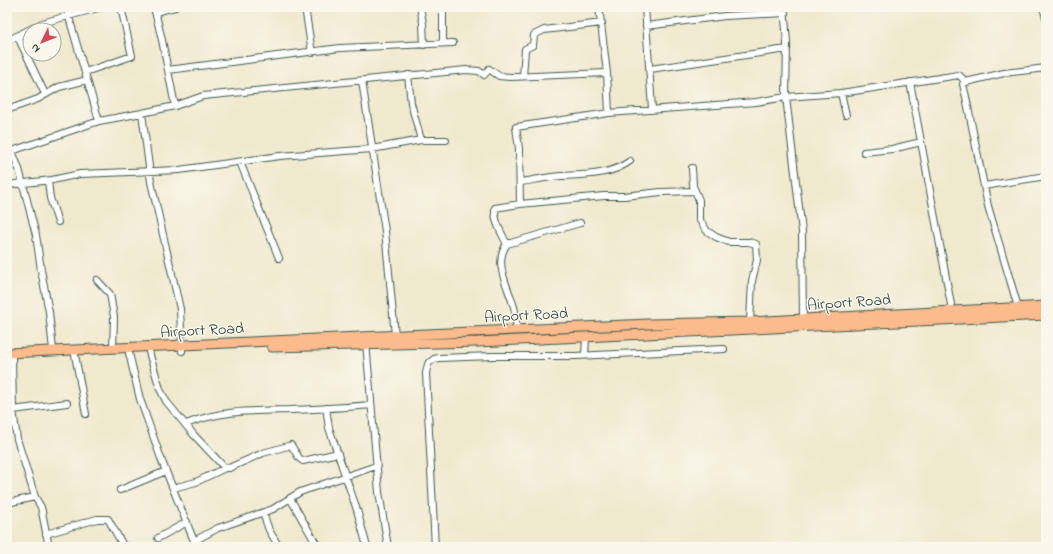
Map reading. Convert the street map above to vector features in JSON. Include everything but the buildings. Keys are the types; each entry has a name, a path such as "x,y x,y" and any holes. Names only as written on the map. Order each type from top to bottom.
{"highway":[{"name":"Airport Road","path":"9,356 129,353 182,348 395,335 649,324 750,322 1046,306"},
{"name":"Airport Road","path":"9,356 53,350 113,348 478,342 1046,315"}],"street":[{"path":"66,7 99,121"},
{"path":"7,41 18,37 42,23 102,7"},
{"path":"85,72 132,56 121,7"},
{"path":"175,7 154,10 175,106"},
{"path":"305,7 312,53"},
{"path":"420,7 423,22 424,45"},
{"path":"443,7 444,43"},
{"path":"600,7 607,73 609,113"},
{"path":"645,7 652,109"},
{"path":"1043,7 1046,18"},
{"path":"646,26 785,10 787,49 786,97 802,232 803,319"},
{"path":"522,76 525,49 533,45 534,35 544,30 602,23"},
{"path":"18,37 45,94"},
{"path":"168,70 312,53 340,48 453,43"},
{"path":"650,69 787,49"},
{"path":"1018,307 984,186 963,84 1004,73 1046,68"},
{"path":"53,350 49,312 36,235 19,169 12,151 99,121 175,106 203,96 466,70 479,71 484,75 489,69 499,76 607,73"},
{"path":"408,75 411,104 421,140"},
{"path":"520,204 519,184 521,182 516,126 609,113 756,102 786,97 841,92 959,75 966,82"},
{"path":"7,110 38,99 59,87 87,80"},
{"path":"362,81 385,230 395,335"},
{"path":"910,82 952,310"},
{"path":"841,92 846,114"},
{"path":"142,113 149,171 180,309 182,348"},
{"path":"7,185 48,181 80,174 179,170 280,156 372,149 421,140 446,140"},
{"path":"864,152 892,149 921,142"},
{"path":"521,182 604,172 625,165 630,161"},
{"path":"240,162 279,258"},
{"path":"692,168 693,186 699,200 699,219 707,231 716,237 730,242 749,242 756,244 758,260 752,280 750,322"},
{"path":"984,186 1046,176"},
{"path":"48,181 50,198 58,222"},
{"path":"507,244 498,226 495,208 520,204 604,196 696,191"},
{"path":"517,330 514,310 501,264 502,252 507,244 580,223"},
{"path":"97,280 110,294 113,306 113,348"},
{"path":"585,355 586,337"},
{"path":"366,343 376,466 388,547"},
{"path":"435,547 426,373 428,364 434,359 493,356 540,357 724,349"},
{"path":"149,352 163,395 172,410 224,468"},
{"path":"129,353 140,399 194,544 218,528 273,509 300,492 376,466"},
{"path":"75,355 86,414"},
{"path":"9,356 17,439 35,497 41,507 49,547"},
{"path":"13,410 67,403"},
{"path":"186,424 201,418 237,411 371,405"},
{"path":"326,408 329,428 346,477 367,547"},
{"path":"173,488 196,482 224,468 229,468 263,453 291,445 299,458 303,461 310,461 338,453"},
{"path":"120,490 166,471"},
{"path":"7,503 35,497"},
{"path":"290,498 318,547"},
{"path":"263,512 269,530 279,547"},
{"path":"46,534 97,519 108,519 124,547"},
{"path":"158,538 187,522"}]}
